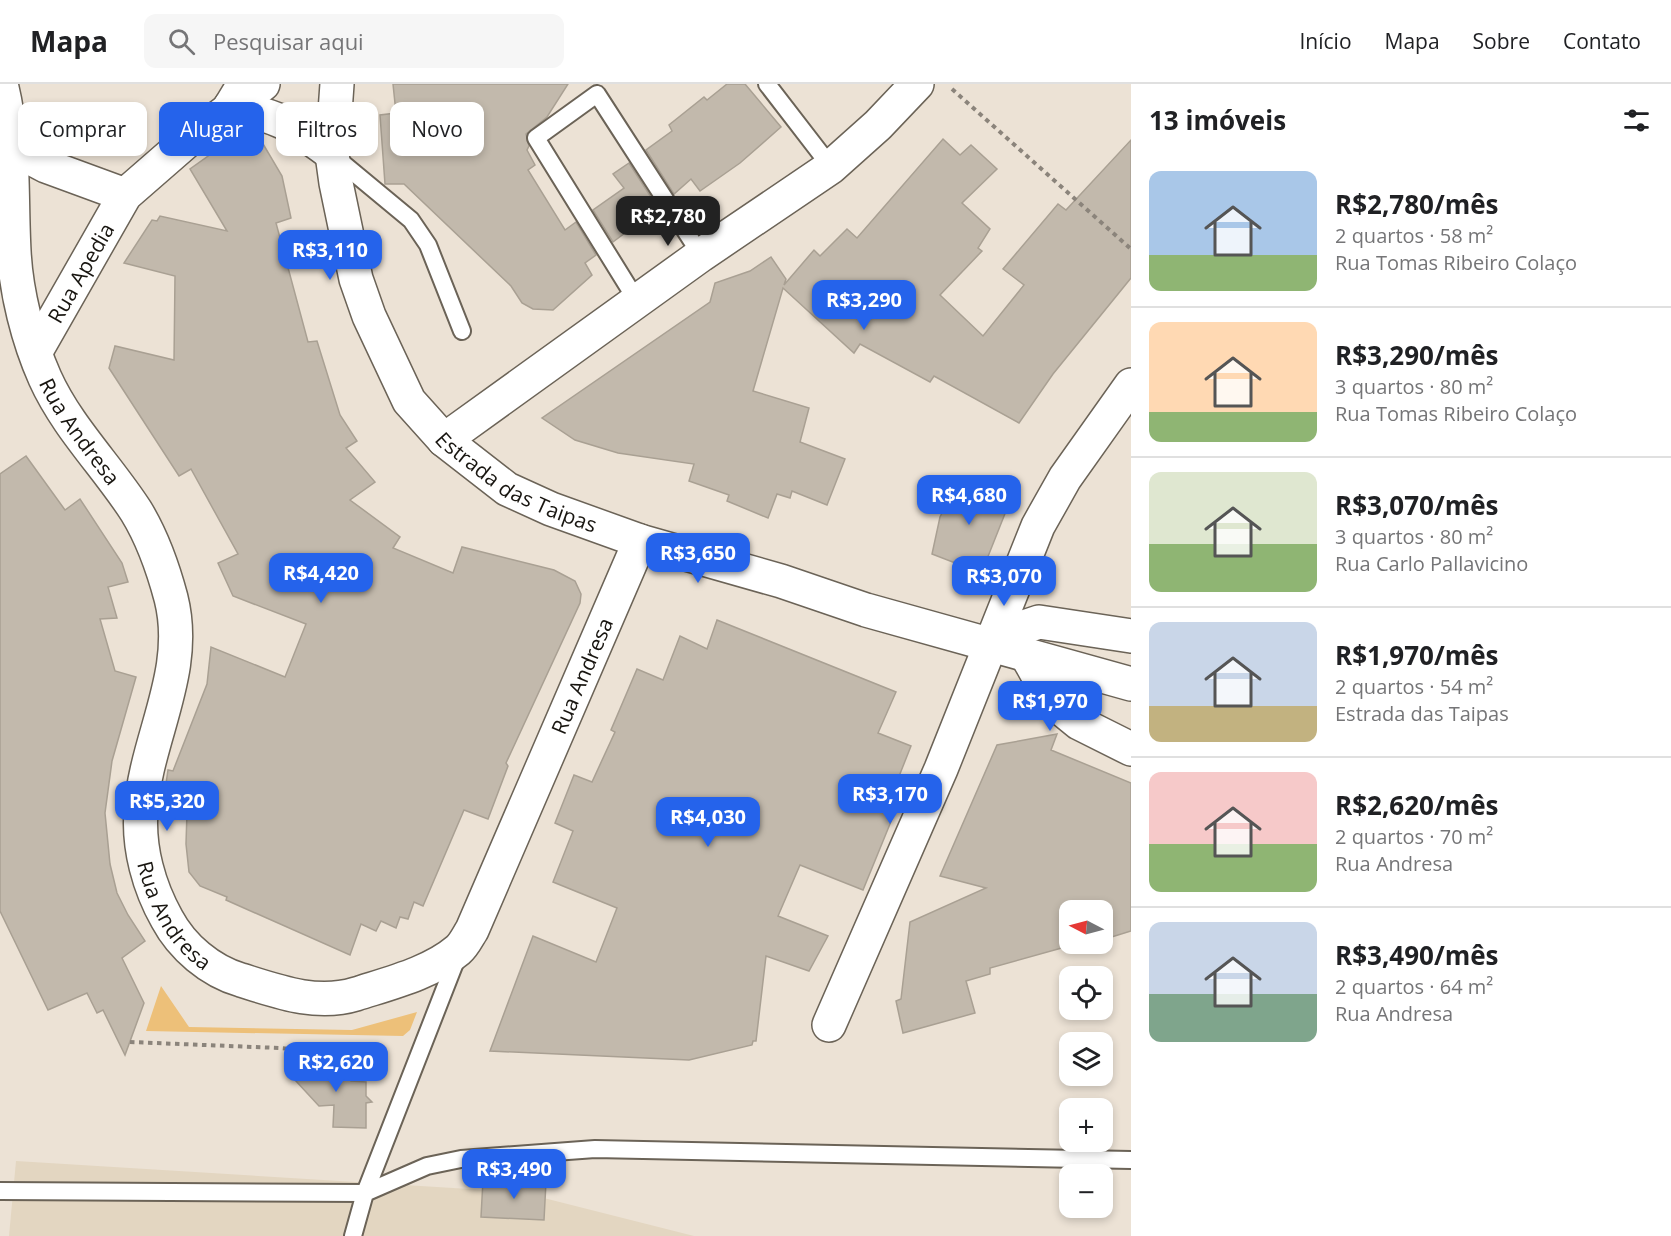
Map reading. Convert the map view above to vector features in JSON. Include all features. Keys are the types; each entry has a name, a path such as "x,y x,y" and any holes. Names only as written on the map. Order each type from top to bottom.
{"street":[{"name":"Rua Andresa","path":"1,84 14,255 24,316 45,378 75,427 136,512 155,549 172,601 174,646 172,681 147,770 140,811 142,843 149,878 176,936 196,955 228,976 302,998 326,1000 347,997 419,973 460,949 472,930 640,541"},
{"name":"Rua Apedia","path":"36,351 125,195 237,96 263,84"},
{"name":"Estrada das Taipas","path":"336,102 337,84"},
{"path":"444,440 701,255 831,167 878,125 917,84"},
{"path":"237,96 276,119"},
{"path":"4,144 46,166 125,195"},
{"name":"Estrada das Taipas","path":"332,156 342,220 369,316 410,401 444,440 507,489 552,509 640,541 781,581 866,610 993,643 1131,684"},
{"path":"829,1025 929,799 1038,526 1065,478 1131,385"},
{"path":"993,643 1012,631 1039,622 1131,636"},
{"path":"1026,654 1052,701 1079,723 1131,749"}],"lane":[{"path":"767,84 831,167"},
{"path":"637,301 536,138 597,94 701,255"},
{"path":"334,156 411,220 428,245 462,331"},
{"path":"353,1236 365,1193 441,1004 460,949"},
{"path":"0,1191 365,1193 427,1166 461,1159 595,1149 1131,1160"}],"path":[{"path":"947,84 1131,249"}],"shaded area":[{"path":"161,986 189,1027 352,1030 417,1012 410,1030 403,1036 146,1031"},
{"path":"16,1161 520,1192 694,1236 9,1236"}],"building":[{"path":"393,84 568,84 547,117 526,134 529,146 527,150 535,165 528,170 565,230 576,222 596,255 585,263 592,275 553,310 533,309 522,303 511,286 404,184 385,184 380,115 390,114 390,156 484,156 484,102 395,102"},
{"path":"727,84 745,84 781,127 740,163 700,191 691,179 674,194 646,150 672,131 669,125 704,97 707,100"},
{"path":"943,139 960,155 971,145 997,169 962,203 990,229 978,248 982,251 940,295 983,336 1024,285 1003,269 1058,204 1066,210 1131,140 1131,278 1053,374 1019,423 934,376 930,382 860,344 854,353 783,288 753,391 809,408 800,442 845,459 827,505 792,491 790,498 777,494 768,518 727,501 729,495 689,481 694,464 618,453 575,440 542,418 710,302 715,283 750,271 771,257 786,279 784,285 814,250 820,256 847,229 857,238"},
{"path":"264,146 282,176 291,218 276,223 308,342 317,341 340,415 357,441 346,448 375,482 350,500 400,537 393,548 453,573 462,547 554,570 575,581 581,594 580,603 506,763 508,766 488,819 464,810 423,906 414,902 408,919 400,917 396,928 381,921 376,931 361,924 350,955 226,900 227,897 200,886 189,872 186,844 187,812 163,804 168,770 173,771 207,684 211,647 285,677 306,624 233,596 218,563 238,554 191,469 179,476 109,368 115,346 174,360 175,276 124,263 152,220 157,221 160,216 227,231 190,169 208,156 264,156"},
{"path":"629,163 658,208 613,242 593,210 624,188 613,174"},
{"path":"26,456 65,510 80,499 122,563 128,582 108,587 117,618 100,619 115,671 136,677 112,761 105,813 110,864 117,893 145,941 122,958 144,1003 125,1055 103,1010 97,1013 87,993 48,1010 0,911 0,474"},
{"path":"958,481 1010,501 987,559 968,568 932,554 940,517"},
{"path":"717,620 896,692 878,733 911,746 892,794 901,797 863,890 800,865 778,916 828,936 809,971 766,956 756,1041 753,1041 752,1045 689,1060 490,1051 533,936 596,962 617,908 553,882 573,831 555,823 574,775 592,782 615,732 611,730 637,669 663,680 680,636 707,649"},
{"path":"1057,734 1051,750 1131,783 1131,931 1113,937 1113,900 1059,900 1059,949 990,968 990,974 966,981 975,1013 903,1033 896,1001 901,999 910,922 986,888 940,876 997,745"},
{"path":"323,1053 351,1081 366,1082 366,1096 372,1102 366,1103 366,1128 333,1127 334,1105 319,1106 295,1080"},
{"path":"483,1180 546,1182 544,1220 481,1217"}]}
